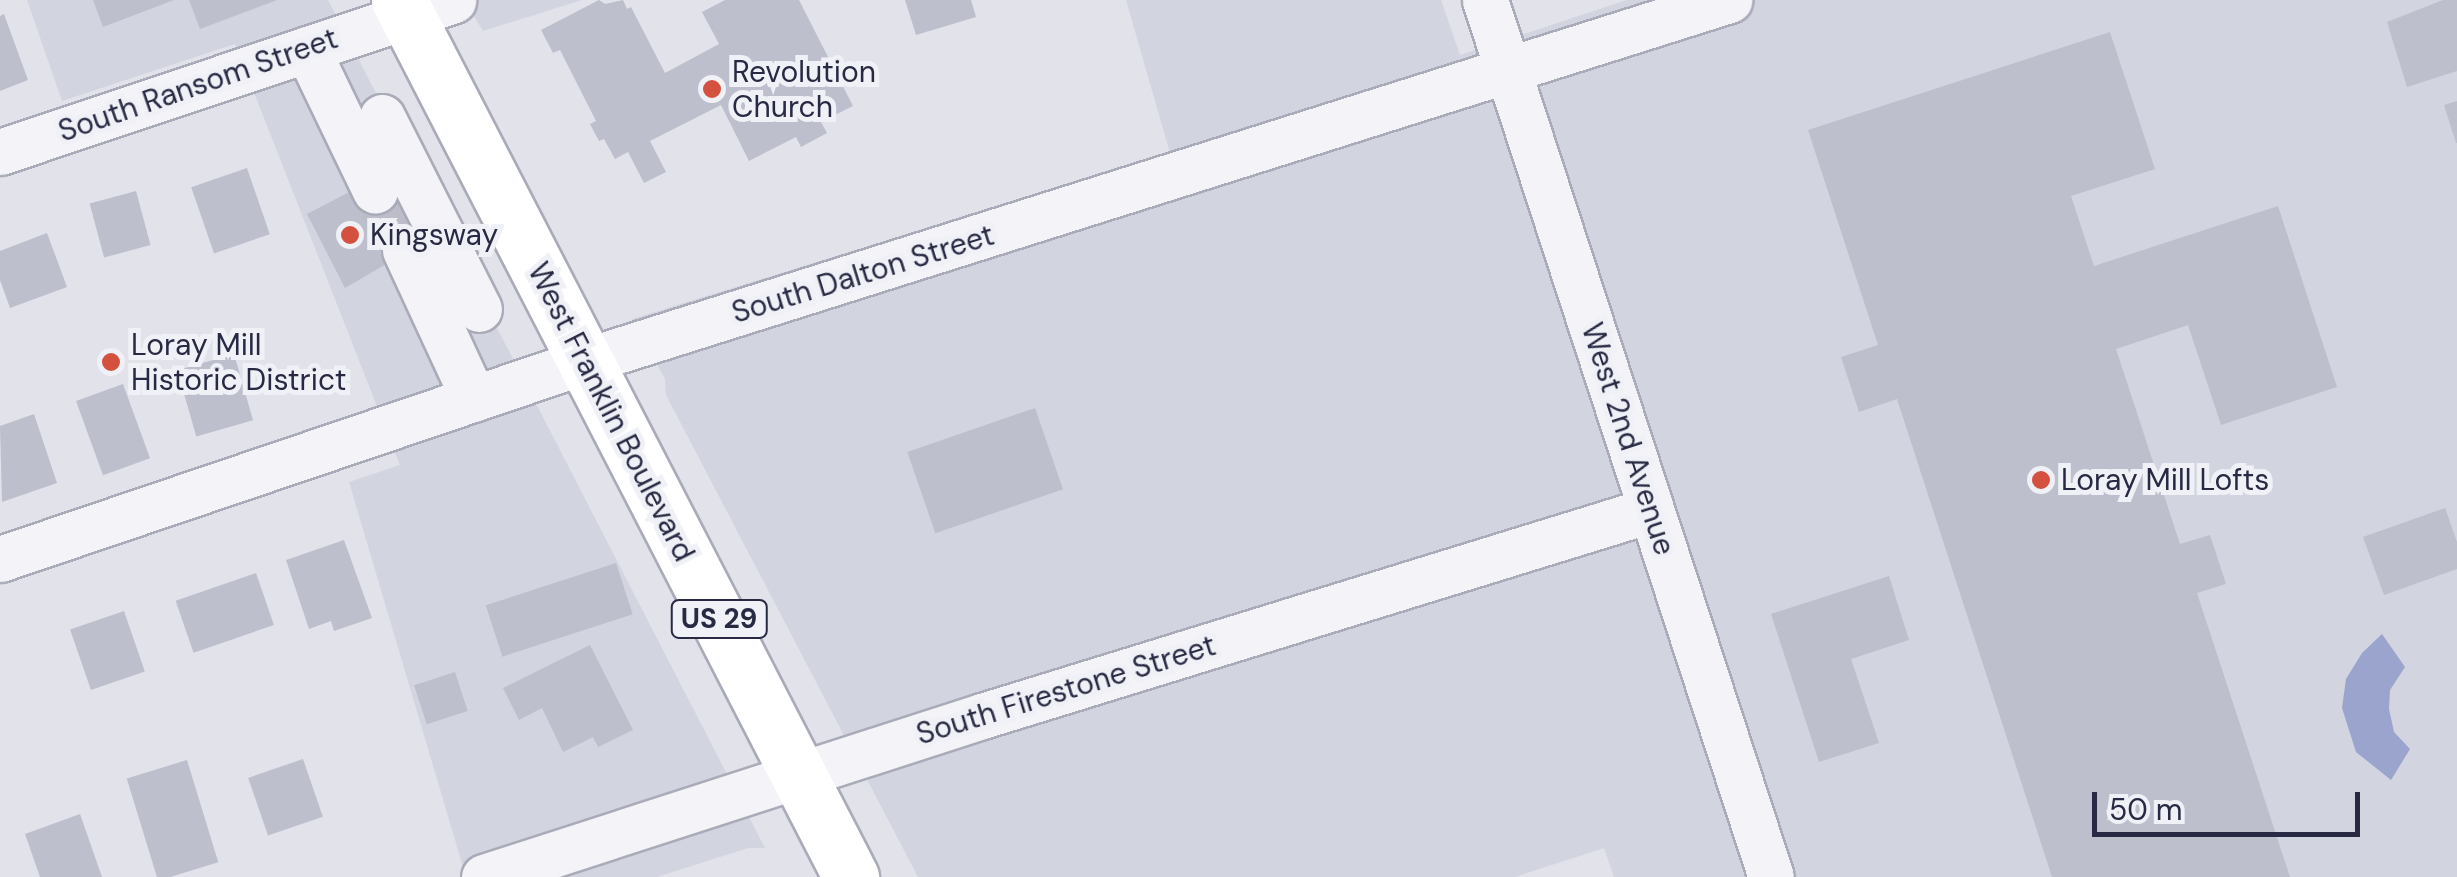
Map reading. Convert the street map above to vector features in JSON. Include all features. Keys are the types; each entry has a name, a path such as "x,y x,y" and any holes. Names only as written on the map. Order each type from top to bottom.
{"main road":[{"name":"West Franklin Boulevard","path":"419,5 446,92 850,877"}],"street":[{"name":"West 2nd Avenue","path":"1485,0 1771,877"},
{"name":"South Dalton Street","path":"0,559 585,361 1730,0"},
{"name":"South Ransom Street","path":"0,152 307,50 419,5"},
{"path":"307,50 364,124 460,316 474,399"},
{"path":"364,124 446,92"},
{"path":"364,124 374,190"},
{"path":"405,250 460,316"},
{"path":"460,316 545,285"},
{"name":"South Firestone Street","path":"484,877 799,774 1650,510"}],"shaded area":[{"path":"27,0 328,0 765,848 748,848 657,877 466,877 349,482 400,465 235,44 62,101"},
{"path":"464,0 582,0 483,31"},
{"path":"1126,0 1441,0 1460,55 1627,0 2457,0 2457,877 1614,877 1604,848 1515,877 918,877 666,395 665,379 632,319 1170,153"}],"water":[{"path":"2382,634 2405,667 2390,690 2389,709 2394,732 2410,749 2391,780 2356,752 2342,708 2346,679 2362,653"}],"building":[{"path":"93,0 174,0 103,27"},
{"path":"189,0 277,0 200,29"},
{"name":"Revolution Church","path":"599,0 605,4 623,0 627,9 631,7 665,73 719,44 702,12 725,0 799,0 853,106 821,122 827,133 801,147 796,137 749,161 721,105 650,141 666,172 644,183 628,152 615,159 604,139 599,141 590,124 596,121 560,50 553,53 541,30"},
{"path":"905,0 971,0 976,17 916,35"},
{"path":"2443,0 2457,0 2457,71 2407,87 2387,22"},
{"path":"4,14 28,80 0,91 0,16"},
{"name":"Loray Mill Lofts","path":"2110,32 2155,169 2071,196 2094,266 2278,206 2337,387 2221,425 2188,325 2116,349 2180,544 2210,535 2226,584 2197,593 2290,877 2052,877 1897,399 1859,412 1841,357 1878,345 1808,130"},
{"path":"2457,101 2457,143 2456,143 2444,105"},
{"path":"247,168 270,234 214,253 191,187"},
{"path":"407,174 436,235 345,288 307,214 357,188"},
{"path":"136,191 150,245 104,258 90,203"},
{"path":"47,233 67,287 10,308 0,280 0,251"},
{"path":"234,354 253,420 196,437 177,370"},
{"path":"123,384 150,458 103,475 76,401"},
{"path":"1035,408 1063,489 935,533 907,452"},
{"path":"34,414 57,483 2,502 0,426"},
{"path":"2445,508 2457,542 2457,569 2384,595 2363,537"},
{"path":"344,540 372,618 334,631 331,621 309,629 286,560"},
{"path":"616,563 633,614 502,657 486,605"},
{"path":"256,573 274,625 194,653 176,601"},
{"path":"1889,576 1909,640 1851,659 1879,743 1819,762 1771,614"},
{"path":"124,611 145,672 91,690 70,630"},
{"path":"590,645 633,730 598,747 593,737 563,752 542,708 519,720 503,688"},
{"path":"455,672 468,711 427,724 414,685"},
{"path":"303,759 323,817 268,836 248,778"},
{"path":"187,760 218,862 170,877 157,877 127,778"},
{"path":"80,814 102,877 40,877 25,834"}],"tunnel":[{"path":"375,190 405,250"}],"place":[{"name":"Revolution Church","path":"712,89"},
{"name":"Kingsway","path":"350,235"},
{"name":"Loray Mill Historic District","path":"111,362"},
{"name":"Loray Mill Lofts","path":"2041,480"}]}
